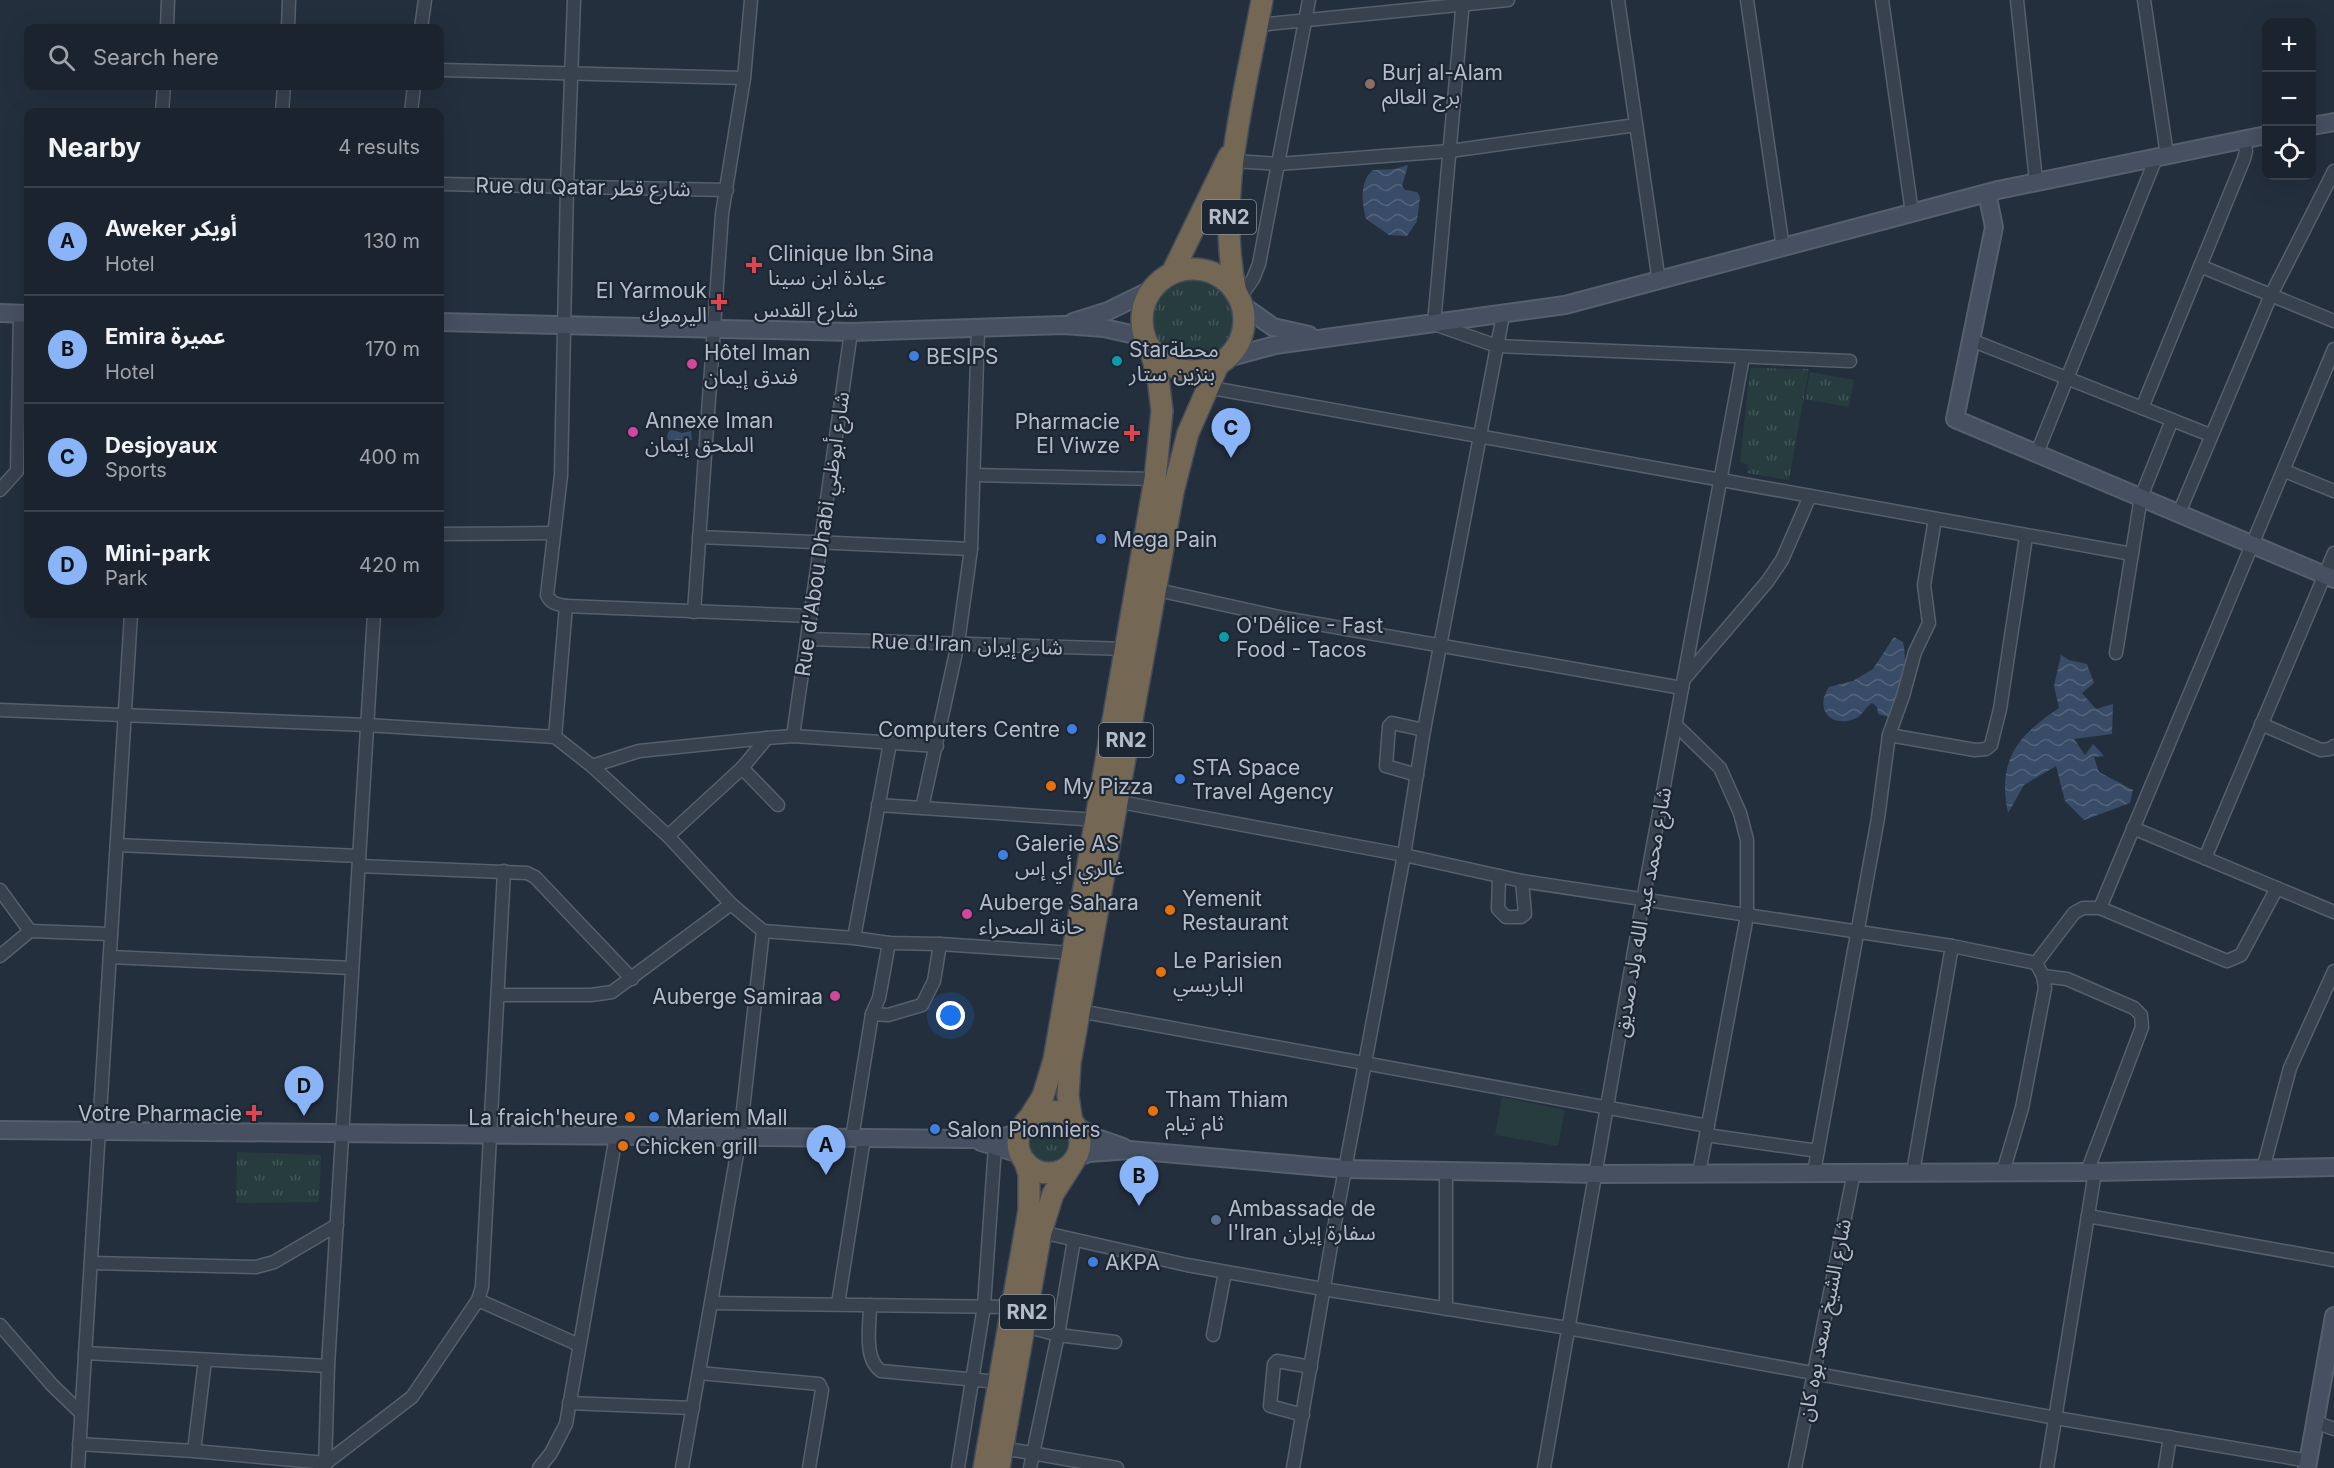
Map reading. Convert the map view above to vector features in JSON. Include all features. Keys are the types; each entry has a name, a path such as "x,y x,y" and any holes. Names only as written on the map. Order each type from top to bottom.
{"highway":[{"name":"RN2","path":"1239,299 1228,238 1234,151 1262,0"},
{"name":"RN2","path":"1172,273 1234,151"},
{"path":"1190,269 1208,271 1219,276 1239,299 1243,330 1236,347 1222,361 1196,371 1181,369 1160,360 1147,343 1142,308 1151,290 1172,273 1190,269"},
{"name":"RN2","path":"1024,1126 1043,1096 1054,1060 1155,479 1162,411 1158,378 1147,343"},
{"name":"RN2","path":"1073,1124 1068,1096 1070,1063 1153,589 1188,433 1206,387 1222,361"},
{"path":"1058,1113 1073,1124 1080,1138 1075,1160 1067,1168 1049,1173 1032,1168 1022,1158 1024,1126 1034,1115 1058,1113"},
{"name":"RN2","path":"984,1468 1029,1210 1029,1174 1022,1158"},
{"name":"RN2","path":"1001,1458 1041,1232 1053,1194 1075,1160"}],"street":[{"path":"167,24 168,0"},
{"path":"288,24 289,0"},
{"path":"422,24 425,0"},
{"path":"574,0 567,186 566,325 561,475 549,600 553,604 566,606 810,615"},
{"path":"694,612 722,214 744,78 751,0"},
{"path":"1309,0 1259,264 1253,279 1239,299 1273,327 1297,334 1337,336"},
{"path":"1258,25 1508,0"},
{"path":"1618,0 1659,282"},
{"path":"1747,0 1783,248"},
{"path":"1882,0 1912,213"},
{"path":"2017,0 2036,181"},
{"path":"2037,453 2161,156 2144,0"},
{"path":"1434,324 1462,3"},
{"path":"444,70 744,78"},
{"path":"162,108 164,90"},
{"path":"282,108 284,90"},
{"path":"411,108 414,90"},
{"path":"2316,125 2334,122"},
{"path":"1234,151 1278,164 1450,151 1636,125"},
{"path":"1222,361 1275,345 1565,306 2036,181 2262,136"},
{"path":"2142,408 2244,159 2246,151 2244,140"},
{"path":"2179,513 2271,295 2334,171"},
{"name":"Rue du Qatar شارع قطر","path":"444,184 727,190"},
{"path":"1987,193 1994,226 1955,419 2330,577"},
{"path":"2200,266 2334,321"},
{"path":"1064,325 1108,311 1151,290"},
{"path":"0,313 24,313 23,471 0,490"},
{"path":"1293,1468 1345,1168 1404,855 1424,730 1503,315"},
{"name":"شارع القدس","path":"444,322 715,331 851,332 1064,325"},
{"path":"1434,324 1497,346 1850,361"},
{"path":"1064,325 1104,328 1147,343"},
{"path":"922,808 938,746 958,643 971,549 978,328"},
{"name":"Rue d'Abou Dhabi شارع أبوظبي","path":"793,736 851,332"},
{"path":"1971,340 2210,435"},
{"path":"2100,908 2285,471 2334,349"},
{"name":"شارع محمد عبد الله ولد صديق","path":"1544,1468 1643,900 1743,357"},
{"path":"1206,387 2026,537 2132,554"},
{"path":"2116,653 2141,497 2172,420"},
{"path":"2285,471 2334,491"},
{"path":"974,475 1155,479"},
{"path":"1153,589 1284,618 1441,647 1683,683 1767,582 1782,560 1810,496"},
{"path":"1814,1172 1878,818 1889,735 1915,652 1929,623 1924,585 1935,519"},
{"path":"444,534 554,533"},
{"path":"699,537 971,549"},
{"path":"1889,735 1975,750 1986,749 1991,745 2000,709 2026,537"},
{"path":"2205,858 2261,724 2330,577 2334,553"},
{"path":"555,737 566,606"},
{"path":"78,1468 131,618"},
{"path":"325,1466 328,1366 374,618"},
{"name":"Rue d'Iran شارع إيران","path":"807,639 1127,649"},
{"path":"0,710 367,725 555,737 592,766 668,836 731,904 763,931 889,943 1073,953"},
{"path":"1417,775 1386,766 1389,726 1392,723 1424,730"},
{"path":"2261,724 2322,750 2334,746"},
{"path":"1676,725 1720,768 1740,813 1747,840 1746,916 1699,1173"},
{"path":"592,766 639,751 793,736 938,746"},
{"path":"668,836 742,768 767,738"},
{"path":"854,938 890,743"},
{"path":"742,768 778,805"},
{"path":"1115,801 1404,855 1522,881 1952,946 2036,963"},
{"path":"878,805 1097,820"},
{"path":"2133,828 2334,912"},
{"path":"117,845 526,873 535,877 632,979"},
{"path":"79,1444 194,1451 325,1466 412,1397 478,1300 484,1272 504,871"},
{"path":"1498,876 1498,909 1506,917 1521,917 1525,914 1522,881"},
{"path":"2036,963 2074,912 2083,908 2100,908 2227,961 2241,955 2277,888"},
{"path":"0,890 30,931"},
{"path":"498,995 591,996 612,992 731,904"},
{"path":"0,956 30,931 111,934"},
{"path":"682,1468 740,1137 763,931"},
{"path":"838,1304 872,1014 879,998 889,943"},
{"path":"872,1014 888,1015 922,1005 934,981 940,944"},
{"path":"1913,1172 1952,946"},
{"path":"110,957 352,968"},
{"path":"2003,1172 2022,1108 2045,988 2043,976 2036,963"},
{"path":"2264,1169 2290,1068 2334,972"},
{"path":"2043,976 2067,979 2134,1008 2141,1015 2142,1027 2091,1172 2088,1216 2047,1468"},
{"path":"1079,1011 1608,1106 1707,1130 1818,1151"},
{"path":"1073,1124 1094,1137 1130,1150"},
{"path":"0,1130 968,1139 996,1138 1024,1126"},
{"path":"539,1468 559,1440 566,1424 616,1136"},
{"path":"968,1139 994,1146 1022,1158"},
{"path":"958,1468 984,1306 994,1146"},
{"path":"1075,1160 1089,1153 1130,1150 1345,1168 1597,1174 2091,1172 2334,1167"},
{"path":"1446,1172 1446,1309"},
{"name":"شارع الشيخ سعد بوه كان","path":"1795,1468 1854,1172"},
{"path":"2088,1216 2334,1260"},
{"path":"92,1263 264,1265 337,1225"},
{"path":"1041,1232 1225,1272 1323,1290 1568,1328 2170,1437 2308,1465 2332,1343 2334,1316"},
{"path":"1030,1468 1058,1335 1074,1240"},
{"path":"1213,1335 1225,1272"},
{"path":"478,1300 579,1345"},
{"path":"711,1303 1012,1306"},
{"path":"870,1305 870,1356 875,1368 881,1371 999,1382"},
{"path":"0,1324 33,1365 81,1413"},
{"path":"1025,1326 1058,1335 1115,1342"},
{"path":"85,1353 328,1366"},
{"path":"194,1451 205,1360"},
{"path":"1303,1415 1270,1406 1274,1364 1277,1361 1311,1367"},
{"path":"699,1372 819,1384 822,1390 808,1468"},
{"path":"569,1403 693,1408"},
{"path":"2315,1422 2334,1429"},
{"path":"2165,1468 2170,1437"},
{"path":"1001,1458 1033,1453 1117,1468"}],"green space":[{"path":"1191,272 1209,276 1224,286 1234,301 1238,319 1234,337 1224,352 1209,362 1191,366 1173,362 1158,352 1148,337 1144,319 1148,301 1158,286 1173,276"},
{"path":"1750,368 1809,369 1789,480 1747,473 1748,464 1740,463"},
{"path":"1810,372 1854,380 1849,407 1805,399"},
{"path":"1502,1097 1565,1110 1558,1146 1495,1135"},
{"path":"1050,1116 1068,1123 1075,1141 1068,1159 1050,1166 1032,1159 1025,1141 1032,1123"},
{"path":"237,1152 321,1155 319,1202 236,1203"}],"water":[{"path":"1408,165 1402,186 1405,190 1417,192 1420,197 1417,221 1407,236 1389,235 1366,219 1363,207 1365,180 1373,170 1395,169"},
{"path":"670,429 682,433 691,431 692,440 668,440"},
{"path":"1894,637 1903,642 1905,671 1902,691 1892,718 1878,714 1877,707 1872,703 1854,719 1838,721 1827,715 1823,703 1829,687 1853,681 1873,669"},
{"path":"2061,655 2069,660 2087,664 2094,683 2082,693 2096,709 2113,704 2112,734 2074,739 2085,755 2093,744 2104,756 2094,757 2099,772 2133,790 2130,803 2084,820 2065,801 2056,766 2024,785 2008,813 2005,779 2008,764 2022,740 2032,729 2059,708 2054,686"}],"place":[{"name":"Burj al-Alam برج العالم","path":"1370,84"},
{"name":"Clinique Ibn Sina عيادة ابن سينا","path":"754,265"},
{"name":"El Yarmouk اليرموك","path":"719,302"},
{"name":"BESIPS","path":"914,356"},
{"name":"Starمحطة بنزين ستار","path":"1117,361"},
{"name":"Hôtel Iman فندق إيمان","path":"692,364"},
{"name":"Annexe Iman الملحق إيمان","path":"633,432"},
{"name":"Pharmacie El Viwze","path":"1132,433"},
{"name":"Desjoyaux","path":"1231,458"},
{"name":"Mega Pain","path":"1101,539"},
{"name":"O'Délice - Fast Food - Tacos","path":"1224,637"},
{"name":"Computers Centre","path":"1072,729"},
{"name":"STA Space Travel Agency","path":"1180,779"},
{"name":"My Pizza","path":"1051,786"},
{"name":"Galerie AS غالري أي إس","path":"1003,855"},
{"name":"Yemenit Restaurant","path":"1170,910"},
{"name":"Auberge Sahara حانة الصحراء","path":"967,914"},
{"name":"Le Parisien الباريسي","path":"1161,972"},
{"name":"Auberge Samiraa","path":"835,996"},
{"name":"Tham Thiam ثام تيام","path":"1153,1111"},
{"name":"Votre Pharmacie","path":"254,1113"},
{"name":"Mini-park","path":"304,1116"},
{"name":"La fraich'heure","path":"630,1117"},
{"name":"Mariem Mall","path":"654,1117"},
{"name":"Salon Pionniers","path":"935,1129"},
{"name":"Chicken grill","path":"623,1146"},
{"name":"Aweker أويكر","path":"826,1175"},
{"name":"Emira عميرة","path":"1139,1206"},
{"name":"Ambassade de l'Iran سفارة إيران","path":"1216,1220"},
{"name":"AKPA","path":"1093,1262"}]}
